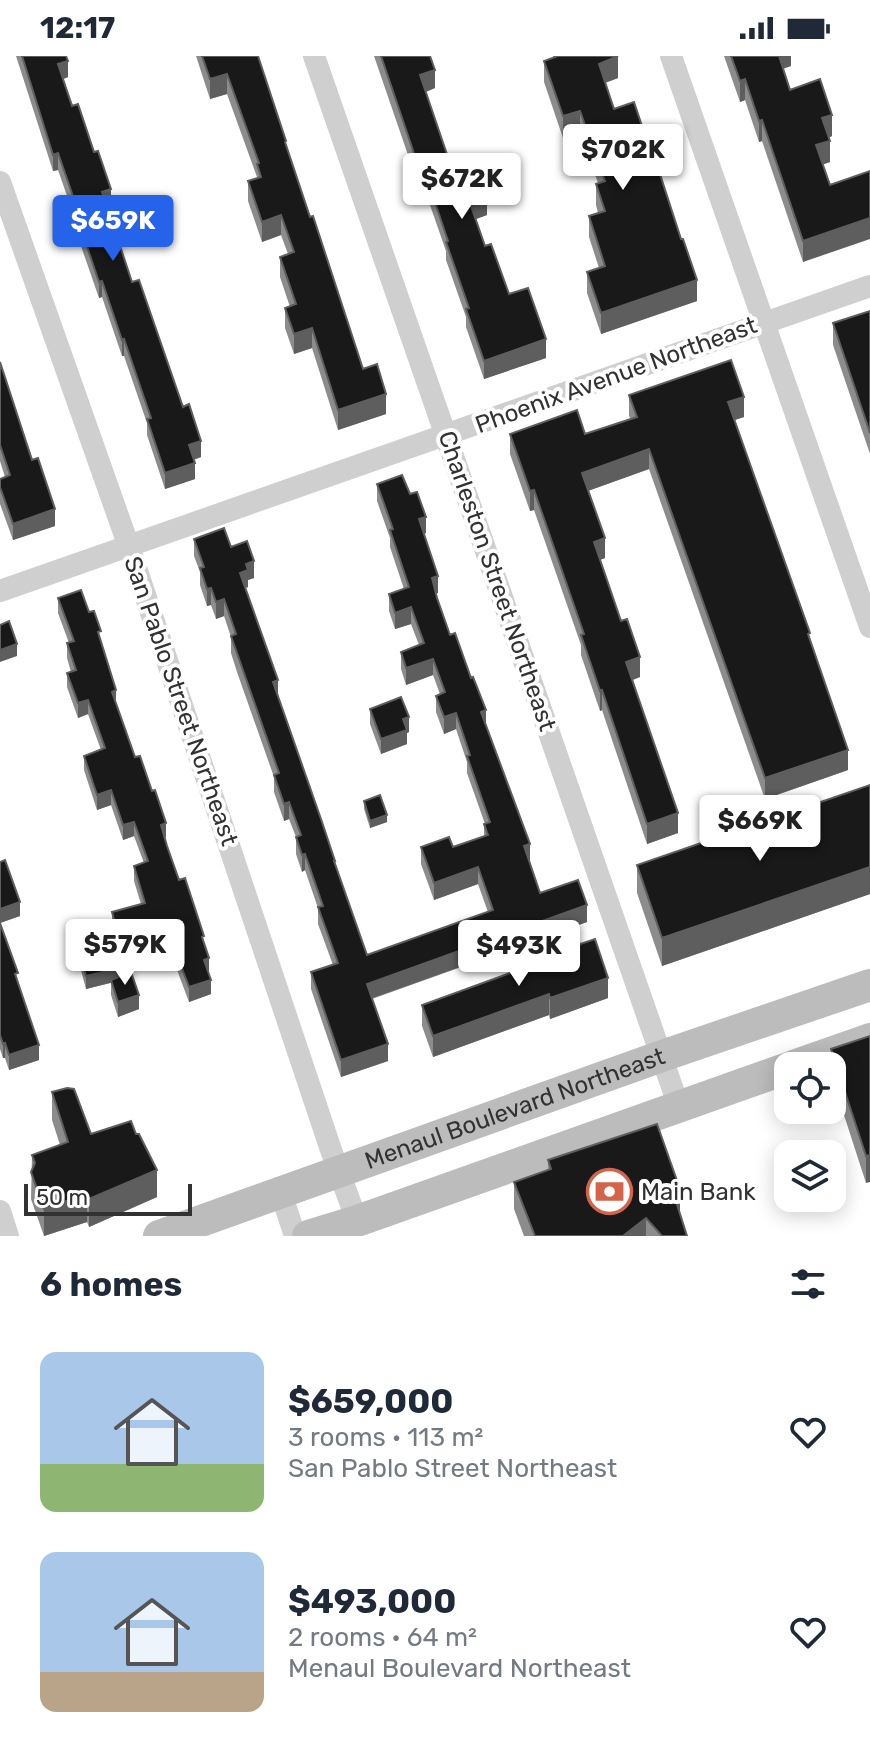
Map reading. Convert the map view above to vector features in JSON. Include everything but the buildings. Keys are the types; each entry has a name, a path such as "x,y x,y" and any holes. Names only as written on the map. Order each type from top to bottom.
{"main road":[{"name":"Menaul Boulevard Northeast","path":"159,1236 870,985"},
{"path":"833,1052 870,1039"},
{"path":"308,1236 774,1073"}],"street":[{"name":"Charleston Street Northeast","path":"314,56 679,1107"},
{"path":"671,56 870,627"},
{"name":"San Pablo Street Northeast","path":"0,182 129,547 357,1221"},
{"name":"Phoenix Avenue Northeast","path":"0,591 870,286"},
{"path":"281,1193 295,1236"},
{"path":"0,1211 8,1236"}],"place":[{"name":"Main Bank","path":"610,1192"}]}
